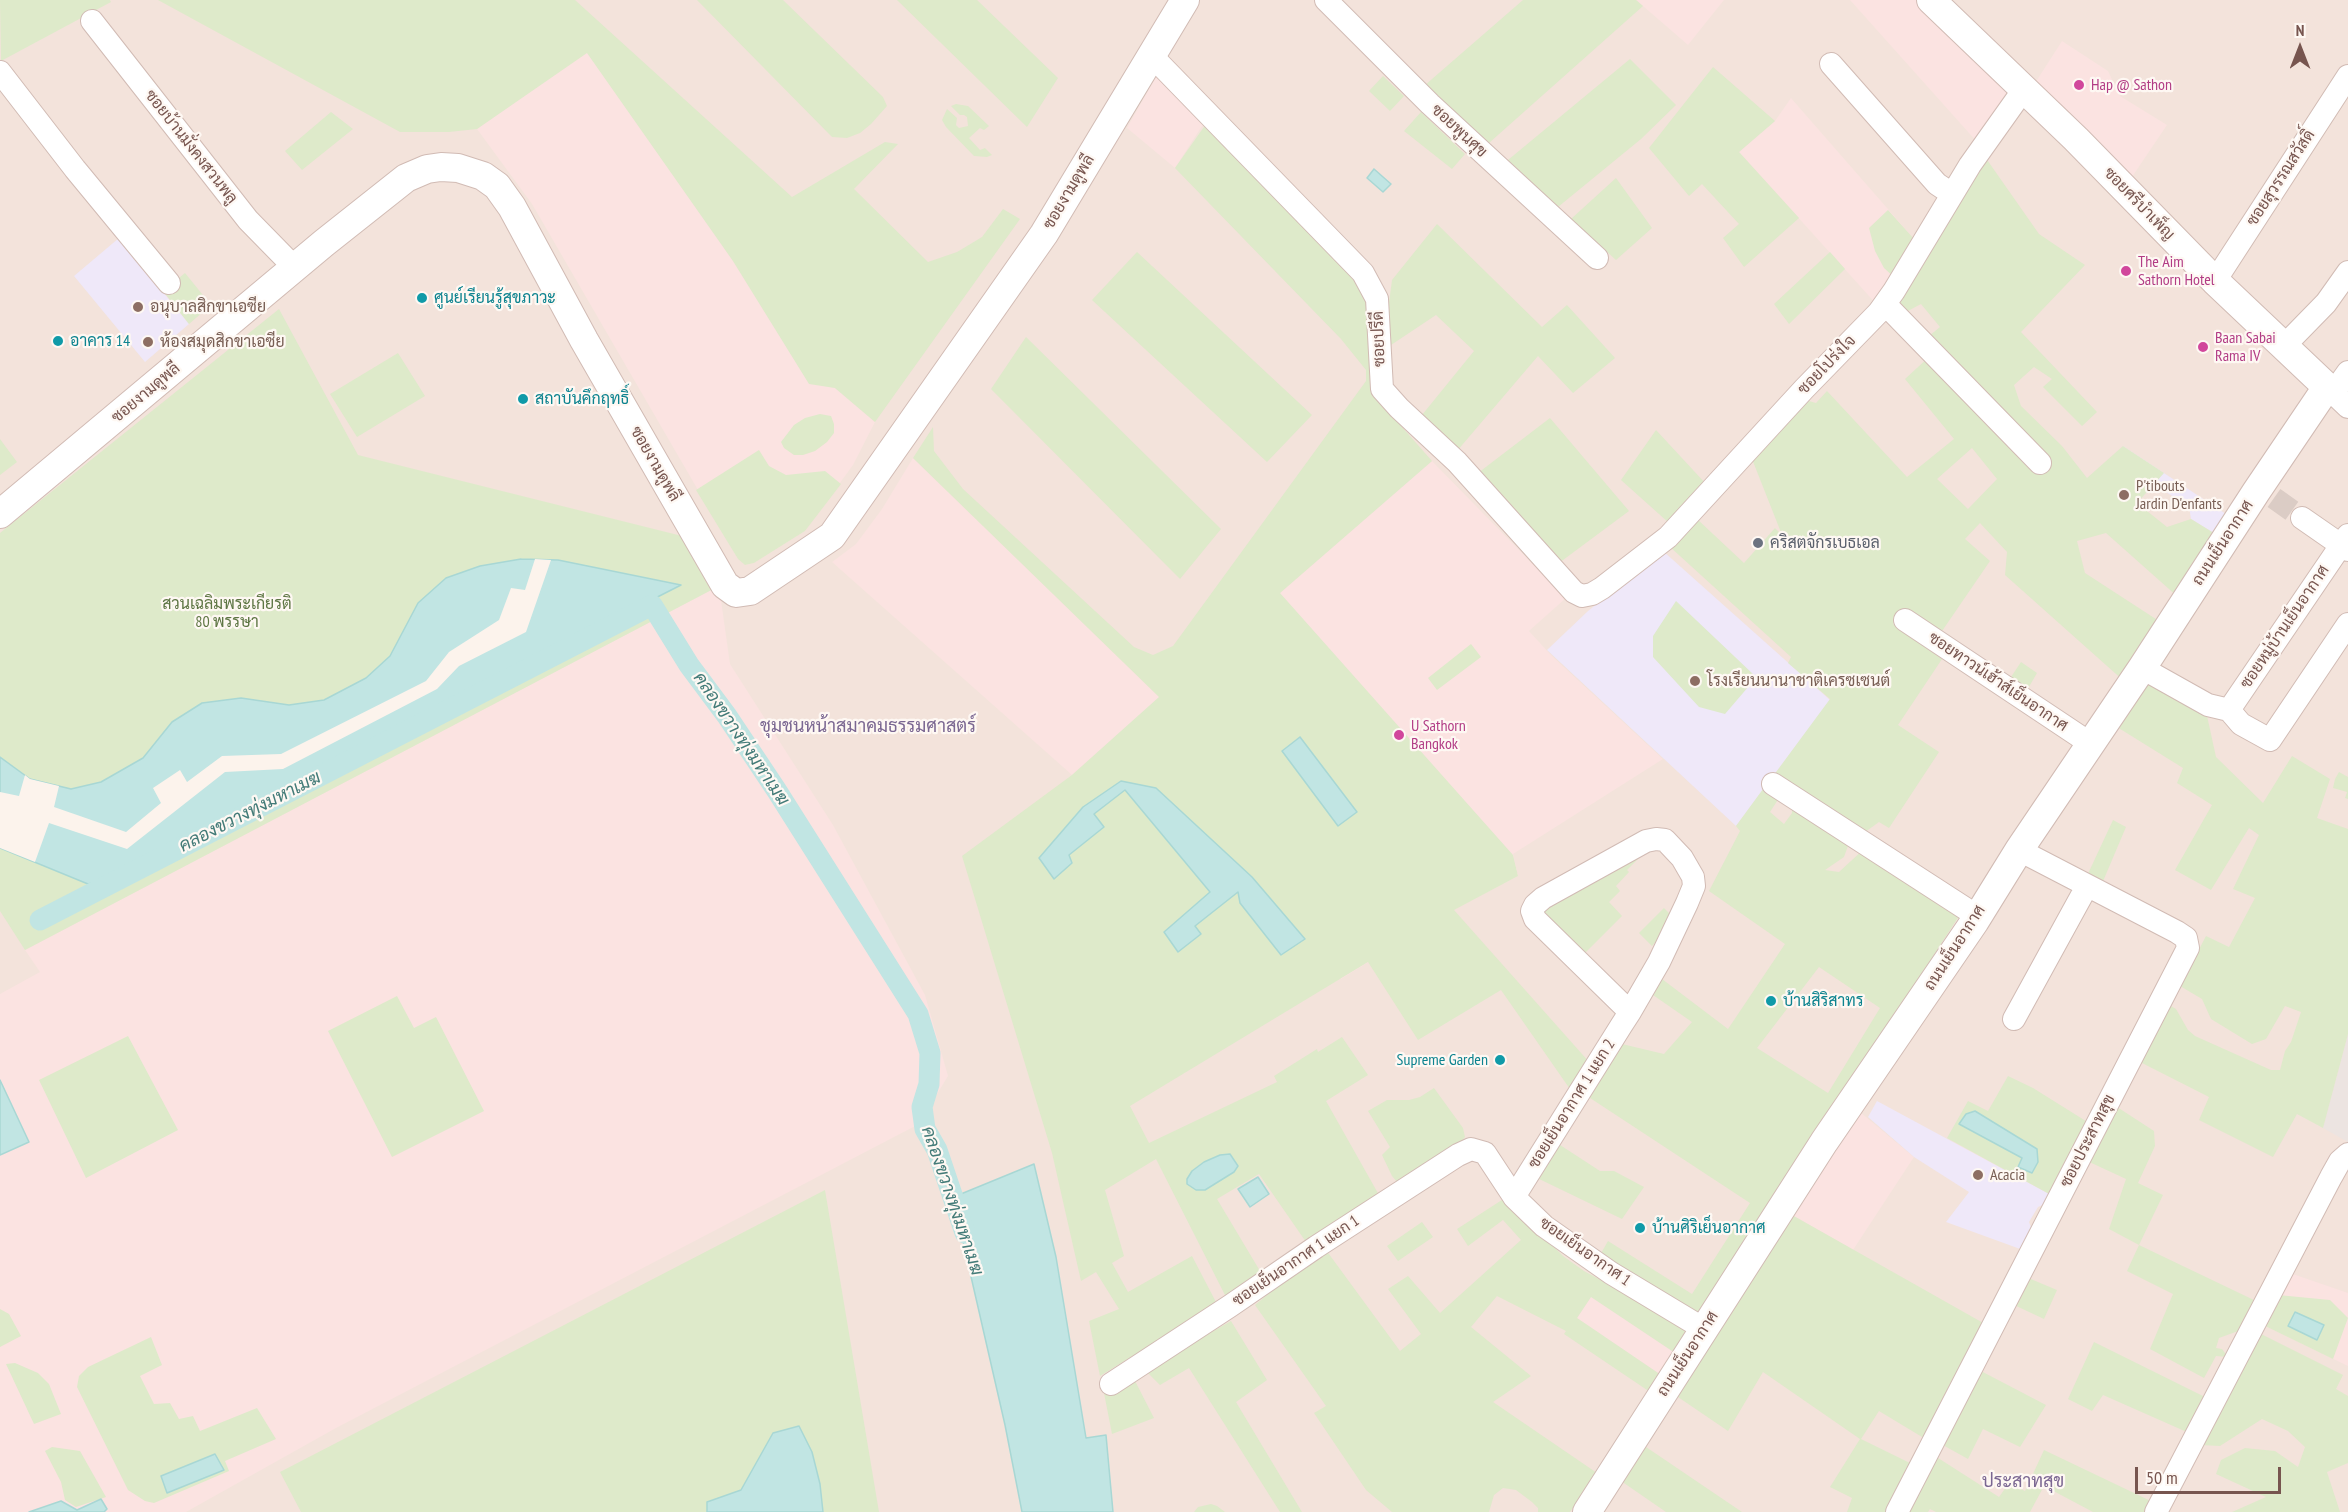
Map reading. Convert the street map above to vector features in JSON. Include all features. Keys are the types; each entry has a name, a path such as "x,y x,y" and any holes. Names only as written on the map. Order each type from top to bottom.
{"street":[{"name":"ซอยงามดูพลี","path":"0,514 295,268 415,172 441,167 458,168 483,176 497,186 512,207 584,340 725,585 736,593 750,591 832,536 1044,234 1185,0"},
{"name":"ซอยพูนศุข","path":"1326,0 1430,104 1597,258"},
{"name":"ซอยศรีบำเพ็ญ","path":"1931,0 2084,147 2215,281 2284,346 2339,390"},
{"name":"ซอยบ้านมั่งคงสวนพลู","path":"92,21 248,220 295,268"},
{"name":"ซอยปรีดี","path":"1151,55 1363,273 1377,299 1382,389 1457,462 1574,591 1582,596"},
{"path":"1831,64 1937,184 1952,194"},
{"path":"0,72 75,169 170,282"},
{"name":"ซอยสุวรรณสวัสดิ์","path":"2215,281 2348,76"},
{"name":"ซอยโปร่งใจ","path":"1582,596 1592,594 1602,588 1668,537 1885,303 1952,194 2003,116 2024,89"},
{"path":"2284,346 2326,303 2348,272"},
{"path":"1885,303 2040,463"},
{"name":"ถนนเย็นอากาศ","path":"1587,1512 1824,1142 2019,850 2142,668 2339,390"},
{"name":"ซอยหมู่บ้านเย็นอากาศ","path":"2229,710 2346,543 2302,518"},
{"name":"ซอยทาวน์เฮ้าส์เย็นอากาศ","path":"1905,620 2091,744"},
{"path":"2142,668 2208,705 2229,710 2241,724 2270,740 2348,624"},
{"path":"1773,784 1977,916"},
{"name":"ซอยเย็นอากาศ 1 แยก 2","path":"1514,1197 1630,1012 1659,963 1694,886 1693,877 1682,858 1665,840 1656,838 1646,841 1543,898 1532,911 1535,919 1630,1012"},
{"name":"ซอยประสาทสุข","path":"1897,1512 2188,948 2186,938 2177,932 2019,850"},
{"path":"2014,1019 2087,886"},
{"name":"ซอยเย็นอากาศ 1 แยก 1","path":"1111,1384 1458,1155 1471,1149 1485,1153"},
{"name":"ซอยเย็นอากาศ 1","path":"1485,1153 1514,1197 1544,1226 1611,1273 1704,1329"},
{"path":"2156,1512 2340,1161 2348,1154"}],"shaded area":[{"path":"0,0 2348,0 2348,1512 0,1512"},
{"path":"1636,0 1724,0 1688,45"},
{"path":"1850,0 1929,0 2017,90 1977,142"},
{"path":"2062,41 2108,71 2120,96 2167,125 2132,177 2035,83"},
{"path":"587,52 733,261 809,383 835,388 875,422 853,465 805,531 754,563 745,565 738,559 532,204 477,129"},
{"path":"1158,73 1204,123 1175,168 1127,128"},
{"path":"1791,98 1915,240 1878,306 1739,152 1775,121"},
{"name":"อนุบาลสิกขาเอซีย","path":"119,238 189,324 145,362 74,276"},
{"name":"P'tibouts Jardin D'enfants","path":"2123,446 2229,516 2217,535 2191,519 2189,506 2159,488 2151,488 2123,515"},
{"name":"U Sathorn Bangkok","path":"913,458 1160,697 1432,461 1566,598 1529,631 1551,655 1663,759 1513,854 1518,876 1453,910 1341,979 1144,711 1072,775 832,562 856,544 882,509"},
{"name":"โรงเรียนนานาชาติเครซเซนต์","path":"1663,551 1830,700 1736,826 1547,650 1588,611"},
{"path":"719,586 730,664 833,825 925,995 948,1076 919,1124 336,1428 186,1512 0,1512 0,994 40,972 25,950"},
{"path":"2348,1034 2348,1142 2323,1128"},
{"name":"Acacia","path":"1877,1101 2051,1195 2047,1203 2038,1207 2029,1222 2032,1230 2023,1250 1946,1222 1969,1192 1914,1157 1868,1117"},
{"path":"1860,1112 1914,1157 1853,1250 1785,1211"},
{"path":"2290,1273 2348,1293 2348,1366 2263,1325"},
{"path":"1602,1280 1690,1328 1661,1375 1577,1318"}],"green space":[{"path":"0,0 110,0 111,2 1,61"},
{"path":"158,0 575,0 792,197 885,142 898,144 854,189 928,262 957,252 982,237 1003,209 1020,219 875,422 835,388 809,384 733,261 587,53 477,129 449,132 400,132"},
{"path":"697,0 783,0 883,97 887,106 860,133 847,138 832,137"},
{"path":"897,0 977,0 1058,78 1027,127"},
{"path":"1523,0 1636,0 1643,6 1489,143 1424,86"},
{"path":"1630,59 1676,105 1641,139 1558,207 1508,160"},
{"path":"1713,67 1775,121 1739,152 1799,218 1744,267 1723,238 1739,224 1702,184 1689,196 1649,148"},
{"path":"1383,76 1404,96 1390,111 1369,91"},
{"path":"956,104 968,106 989,126 984,130 980,128 969,138 980,150 985,148 992,155 974,156 946,127 942,120 947,109 957,118 956,125 959,128 968,126 967,117 960,115 951,106"},
{"path":"331,112 353,129 302,170 285,151"},
{"path":"1421,112 1465,154 1452,169 1404,131"},
{"path":"1206,124 1358,279 1373,307 1372,393 1432,461 1280,593 1513,855 1518,876 1454,910 1590,1063 1572,1092 1501,990 1418,1040 1368,962 1130,1106 1149,1143 1277,1082 1274,1076 1317,1049 1318,1052 1342,1037 1368,1075 1326,1101 1379,1195 1306,1242 1259,1174 1217,1199 1263,1276 1227,1299 1156,1159 1105,1190 1124,1256 1112,1263 1128,1292 1192,1256 1217,1304 1100,1376 1089,1321 1119,1309 1096,1272 1081,1281 1052,1153 962,856 1072,775 1159,697 913,458 933,427 934,451 963,489 1134,647 1153,655 1173,646 1366,381 1366,370 1341,339 1175,168"},
{"path":"1983,154 2039,234 2085,265 2021,332 2097,412 2082,426 2043,387 2052,379 2034,367 2014,385 2021,406 2062,446 2087,478 2123,446 2164,473 2137,503 2167,527 2191,519 2217,535 2178,597 2106,533 2077,541 2085,573 2162,623 2125,682 2005,575 2007,552 1980,523 1965,539 1990,561 1940,634 1905,610 1893,624 1942,659 1898,725 1939,752 1889,828 1879,822 1861,835 1771,779 1830,699 1788,663 1791,657 1669,546 1697,519 1744,563 1775,528 1782,535 1752,459 1809,401 1816,403 1827,391 1907,477 1954,439 1905,379 1930,356 1929,336 1940,327 1921,304 1906,312 1894,299","holes":["1972,448 1997,479 1968,509 1937,479"]},
{"path":"1616,178 1652,228 1616,260 1571,219"},
{"path":"1888,210 1915,240 1895,278 1884,268 1875,251 1869,228"},
{"path":"1437,224 1542,327 1567,305 1615,358 1573,393 1538,356 1457,451 1422,415 1474,351 1436,315 1388,347 1388,310 1392,280"},
{"path":"1137,252 1312,415 1267,462 1092,300"},
{"path":"1830,252 1845,269 1789,324 1774,304"},
{"path":"185,273 211,305 189,324 163,291"},
{"name":"สวนเฉลิมพระเกียรติ 80 พรรษา","path":"279,309 358,455 682,536 719,586 25,950 0,911 0,533"},
{"path":"1026,337 1221,529 1180,579 991,389"},
{"path":"398,353 425,396 357,437 330,394"},
{"path":"820,414 831,416 834,424 834,433 827,442 815,451 803,455 794,455 784,448 781,442 794,425 805,418"},
{"path":"1550,418 1629,511 1559,563 1478,473"},
{"path":"1656,430 1706,484 1669,523 1621,480"},
{"path":"0,439 17,462 0,475"},
{"path":"759,450 769,466 786,475 825,471 841,484 805,531 754,563 745,565 738,559 696,490"},
{"path":"1676,601 1754,675 1749,686 1725,714 1699,707 1653,657 1653,636"},
{"path":"1471,644 1481,657 1437,690 1428,678"},
{"path":"2021,662 2037,673 2026,692 2009,680"},
{"path":"2148,681 2206,711 2216,757 2263,803 2292,756 2330,779 2317,818 2348,829 2348,1034 2323,1128 2297,1114 2273,1157 2199,1120 2209,1097 2140,1062 2169,1005 2176,1009 2188,1030 2195,1036 2271,1070 2280,1070 2301,1012 2285,1006 2266,1039 2252,1044 2211,1019 2202,999 2180,986 2206,936 2229,947 2255,898 2233,889 2259,835 2249,828 2211,890 2175,870 2212,805 2177,783 2183,768 2117,727"},
{"path":"2339,772 2348,777 2348,799 2345,798 2347,792 2333,788"},
{"path":"1766,785 1781,795 1770,812 1784,824 1792,813 1792,802 1850,840 1844,857 1825,870 1839,872 1864,849 1961,913 1699,1318 1600,1255 1608,1241 1692,1294 1750,1203 1587,1096 1622,1044 1664,1054 1692,1022 1653,995 1662,979 1728,1029 1785,944 1709,891 1740,831 1736,826","holes":["1819,967 1880,1008 1828,1093 1757,1048"]},
{"path":"2113,820 2126,827 2101,886 2086,878"},
{"path":"1650,847 1627,870 1629,872 1616,886 1620,891 1609,902 1622,916 1583,955 1542,915 1543,904"},
{"path":"1664,908 1670,914 1667,929 1652,946 1639,933"},
{"path":"397,996 414,1028 436,1017 484,1111 392,1157 328,1031"},
{"path":"128,1036 178,1130 86,1178 39,1080"},
{"path":"2008,1076 2033,1088 2089,1123 2051,1195 1947,1138 1968,1101 1988,1111","holes":["1966,1114 2038,1162 2018,1166 2022,1158 1959,1124"]},
{"path":"1434,1088 1463,1128 1465,1137 1460,1143 1398,1183 1382,1155 1390,1147 1368,1111 1387,1100 1409,1100 1420,1097"},
{"path":"2114,1105 2154,1131 2155,1146 2138,1183 2163,1195 2139,1245 2109,1229 2126,1179 2085,1160"},
{"path":"1557,1143 1600,1171 1614,1171 1644,1187 1622,1219 1535,1177"},
{"path":"825,1190 879,1512 301,1512 280,1472"},
{"path":"1505,1198 1563,1256 1584,1271 1690,1328 1675,1353 1591,1297 1577,1318 1661,1375 1650,1392 1564,1334 1566,1331 1497,1296 1471,1327 1531,1376 1493,1402 1597,1473 1570,1512 1538,1512 1538,1508 1532,1502 1516,1490 1503,1488 1494,1495 1489,1512 1392,1512 1366,1490 1314,1413 1326,1406 1255,1305 1297,1270 1326,1250 1400,1351 1421,1334 1388,1289 1408,1276 1440,1313 1521,1240 1503,1220 1468,1246 1457,1229"},
{"path":"1785,1211 1985,1324 1927,1440 1879,1411 1861,1439 1912,1464 1887,1512 1847,1512 1852,1498 1830,1487 1860,1439 1763,1372 1728,1431 1675,1395"},
{"path":"1422,1222 1433,1237 1398,1261 1387,1246"},
{"path":"2139,1245 2256,1301 2241,1330 2219,1338 2216,1348 2222,1349 2228,1357 2216,1356 2204,1378 2150,1349 2173,1294 2127,1271"},
{"path":"2026,1277 2057,1290 2044,1319 2012,1304"},
{"path":"2278,1295 2330,1300 2348,1318 2333,1359 2263,1325"},
{"path":"0,1309 9,1314 21,1336 0,1347"},
{"path":"1231,1321 1267,1380 1236,1402 1302,1512 1280,1512 1189,1368 1160,1385 1145,1370"},
{"path":"2259,1333 2343,1375 2336,1389 2348,1396 2348,1463 2327,1472 2340,1512 2232,1512 2266,1497 2216,1474 2221,1460 2245,1448 2275,1451 2298,1467 2305,1447 2288,1431 2262,1419 2220,1446 2200,1445"},
{"path":"151,1337 162,1365 140,1376 154,1404 170,1403 179,1419 193,1416 200,1431 257,1408 276,1439 225,1461 229,1471 154,1503 145,1501 128,1490 77,1387 79,1376 88,1367"},
{"path":"2094,1342 2205,1397 2189,1433 2103,1395 2092,1411 2068,1399"},
{"path":"15,1363 38,1373 49,1384 61,1414 34,1424 6,1364"},
{"path":"1979,1370 2046,1405 2020,1447 1983,1429 1968,1459 1941,1444"},
{"path":"1133,1377 1154,1418 1112,1434 1104,1393"},
{"path":"52,1447 80,1451 106,1497 76,1507 65,1500 61,1482 45,1451"},
{"path":"1646,1447 1742,1512 1666,1512 1621,1481"},
{"path":"2044,1450 2155,1503 2150,1512 2093,1512 2044,1486 2030,1512 1936,1512 1930,1509 1928,1512 1906,1512 1935,1456 1999,1497 2009,1483 2025,1491"},
{"path":"1211,1504 1225,1512 1194,1512 1198,1507"}],"water":[{"path":"1374,169 1391,184 1383,192 1367,178"},
{"path":"521,559 558,560 681,585 97,882 88,884 0,848 0,757 30,779 71,789 101,782 143,758 172,722 202,703 241,698 289,705 324,700 366,678 390,656 418,603 446,578 480,566"},
{"path":"1300,737 1357,812 1338,826 1282,751"},
{"path":"1121,781 1156,788 1252,877 1305,939 1281,955 1240,903 1238,892 1195,926 1201,934 1178,952 1164,932 1210,892 1125,790 1094,814 1104,827 1069,855 1072,863 1054,879 1039,858 1083,807"},
{"path":"0,1080 29,1142 0,1155"},
{"path":"1975,1111 2037,1149 2038,1162 2032,1173 2018,1167 2022,1158 1959,1124 1966,1114"},
{"path":"1230,1154 1238,1166 1234,1172 1205,1190 1196,1190 1187,1184 1192,1171 1204,1162 1220,1155"},
{"path":"1034,1164 1056,1257 1086,1438 1106,1435 1113,1512 1022,1512 1005,1425 964,1246 956,1196"},
{"path":"1258,1177 1269,1194 1250,1207 1238,1189"},
{"path":"2295,1312 2324,1325 2317,1340 2288,1326"},
{"path":"799,1426 812,1452 820,1484 823,1512 707,1512 707,1502 741,1490 773,1433"},
{"path":"215,1454 224,1470 167,1493 161,1476"},
{"path":"101,1499 107,1509 104,1512 29,1512 61,1501 77,1510"}],"pier":[{"path":"535,559 551,560 526,632 459,666 437,689 283,769 225,772 127,849 49,823 35,862 0,848 0,792 19,796 25,775 30,779 59,786 54,807 126,832 161,803 153,788 180,770 187,782 222,756 281,754 426,681 449,652 499,620 511,588 525,590"}],"waterway":[{"name":"คลองขวางทุ่งมหาเมฆ","path":"40,920 652,605 689,665 727,716 777,791 918,1014 930,1053 929,1084 922,1107 925,1129 937,1150 965,1233"}],"tunnel":[{"path":"2274,498 2302,518"}],"place":[{"name":"Hap @ Sathon","path":"2079,85"},
{"name":"The Aim Sathorn Hotel","path":"2126,271"},
{"name":"ศูนย์เรียนรู้สุขภาวะ","path":"422,298"},
{"name":"อนุบาลสิกขาเอซีย","path":"138,307"},
{"name":"อาคาร 14","path":"58,341"},
{"name":"ห้องสมุดสิกขาเอซีย","path":"148,342"},
{"name":"Baan Sabai Rama IV","path":"2203,347"},
{"name":"สถาบันคึกฤทธิ์","path":"523,399"},
{"name":"P'tibouts Jardin D'enfants","path":"2124,495"},
{"name":"คริสตจักรเบธเอล","path":"1758,543"},
{"name":"โรงเรียนนานาชาติเครซเซนต์","path":"1695,681"},
{"name":"U Sathorn Bangkok","path":"1399,735"},
{"name":"บ้านสิริสาทร","path":"1771,1001"},
{"name":"Supreme Garden","path":"1500,1060"},
{"name":"Acacia","path":"1978,1175"},
{"name":"บ้านศิริเย็นอากาศ","path":"1640,1228"}],"district":[{"name":"ชุมชนหน้าสมาคมธรรมศาสตร์","path":"868,727"},
{"name":"ประสาทสุข","path":"2023,1482"}]}
